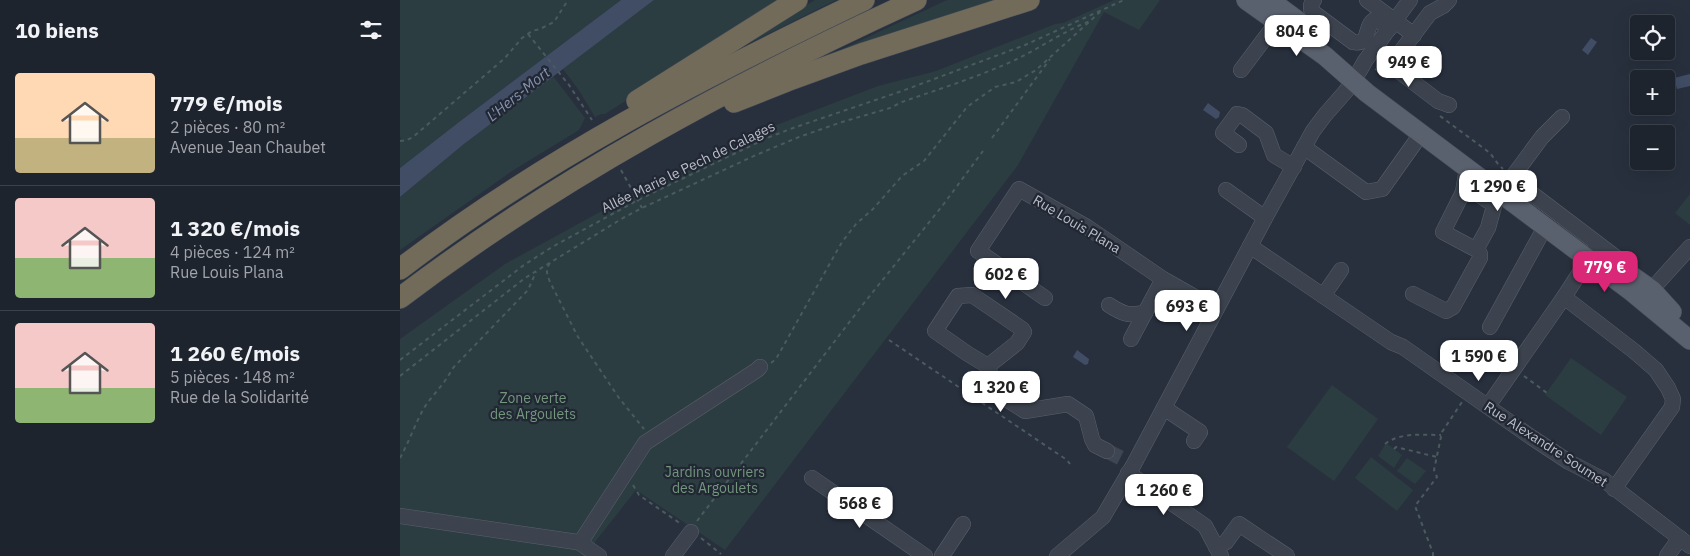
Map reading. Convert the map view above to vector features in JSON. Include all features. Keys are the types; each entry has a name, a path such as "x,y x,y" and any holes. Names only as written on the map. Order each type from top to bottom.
{"highway":[{"path":"477,214 580,136 797,0"},
{"path":"400,269 477,214 546,169 659,104 744,59 864,0"},
{"path":"400,298 514,216 604,160 766,72 916,0"},
{"path":"676,120 691,123 733,103 821,68 1029,0"}],"main road":[{"path":"1246,0 1325,56 1357,76 1501,194 1545,227 1631,275 1647,295 1690,340"},
{"path":"1270,0 1338,51 1357,76 1466,176 1501,194 1523,196 1591,254 1647,295 1662,300 1690,334"}],"street":[{"path":"1314,0 1310,9 1353,42 1359,44 1364,41 1367,37 1368,25 1372,20 1376,19 1381,20 1409,41"},
{"path":"1358,0 1370,3 1390,27"},
{"path":"1056,556 1103,516 1129,466 1164,408 1264,218 1304,148 1321,120 1357,76 1364,61 1410,0"},
{"path":"1449,0 1443,6 1430,13 1396,58 1400,72 1438,101 1449,105"},
{"path":"1241,70 1277,22"},
{"path":"1239,145 1223,134 1237,114 1242,115 1266,133 1274,155 1294,167"},
{"path":"1477,248 1488,228 1501,194 1542,137 1562,117"},
{"path":"1304,148 1366,192 1382,189 1421,134"},
{"path":"1466,176 1463,192 1443,232 1473,248 1477,248"},
{"name":"Rue Louis Plana","path":"1045,298 978,251 1019,190 1087,227 1163,278 1216,309"},
{"path":"1226,190 1264,218"},
{"path":"1523,196 1531,193 1630,268 1631,275"},
{"path":"1490,327 1545,227"},
{"name":"Rue Alexandre Soumet","path":"1250,246 1391,342 1403,347 1531,437 1570,462 1604,480 1685,542"},
{"path":"1647,295 1690,247"},
{"path":"1414,294 1446,311 1453,307 1480,258 1477,248"},
{"path":"1488,406 1564,297 1591,254"},
{"path":"1323,296 1341,270"},
{"path":"1131,339 1163,278"},
{"path":"988,366 1017,343 1024,332 972,294 958,296 935,331 988,366 995,392 1025,411 1068,404 1086,416 1095,445 1107,451"},
{"path":"1564,297 1656,370 1673,399 1672,407 1614,489"},
{"path":"1109,305 1122,313 1132,315 1145,313"},
{"path":"580,543 645,443 758,369"},
{"path":"1164,408 1200,432 1194,441"},
{"path":"1129,466 1205,526 1218,552 1238,524 1287,556"},
{"path":"812,478 925,556"},
{"path":"400,516 580,543 599,556"},
{"path":"942,556 963,524"},
{"path":"673,556 691,532"},
{"path":"1667,556 1685,542"}],"path":[{"path":"400,141 413,137 505,58 514,46 528,34 554,22 568,0"},
{"name":"Allée Marie le Pech de Calages","path":"400,360 495,285 524,265 552,247 638,200 732,154 776,135 1025,45 1124,0"},
{"path":"758,369 762,370 776,359 842,242 856,224 873,209 902,176 924,161 967,107 995,87 1016,82 1036,70 1103,10"},
{"path":"400,376 537,270 642,208 799,137 890,108 993,70 1034,51 1073,28 1090,21"},
{"path":"528,34 569,85 592,120"},
{"path":"992,138 1053,56"},
{"path":"691,532 712,499 864,303 943,205 982,151"},
{"path":"621,170 642,208"},
{"path":"552,261 547,272 578,337 619,398 650,439"},
{"path":"400,458 416,424 433,395 448,379 452,369 528,290 537,270"},
{"path":"889,340 1070,464"},
{"path":"1514,368 1547,393"},
{"path":"1433,556 1415,506 1437,477 1434,470 1441,435 1464,398"},
{"path":"1385,444 1393,438 1441,435"},
{"path":"1394,449 1396,446 1437,458"},
{"path":"626,472 630,474 633,486 639,495 721,554"}],"green space":[{"path":"400,0 621,0 400,168"},
{"path":"654,0 785,0 605,114 595,117 563,69"},
{"path":"815,0 836,0 724,56"},
{"path":"947,0 996,0 823,58"},
{"name":"Zone verte des Argoulets","path":"1114,0 1160,0 1139,30 1104,12 1018,165 725,550 636,490 584,556 400,556 400,339 505,264 693,163 766,129 878,86 936,71 1055,24 1063,23"},
{"path":"553,76 585,118 579,130 512,171 400,250 400,197 464,144"},
{"path":"1690,194 1690,225 1675,213"},
{"path":"1571,358 1627,397 1601,435 1545,395"},
{"path":"1332,385 1378,419 1334,481 1287,447"},
{"path":"1386,443 1402,455 1394,468 1378,456"},
{"path":"1371,457 1413,490 1397,511 1355,478"},
{"path":"1407,458 1426,471 1415,484 1397,471"}],"water":[{"name":"L'Hers-Mort","path":"621,0 654,0 464,144 400,197 400,168"},
{"path":"1591,38 1597,42 1588,55 1582,50"},
{"path":"1690,74 1690,86 1677,89 1675,78"},
{"path":"1208,103 1220,112 1219,117 1216,119 1203,110"},
{"path":"1077,350 1089,359 1088,364 1085,365 1073,357"}],"tunnel":[{"path":"1107,451 1125,460"}],"park label":[{"name":"Jardins ouvriers des Argoulets","path":"715,480"}]}
